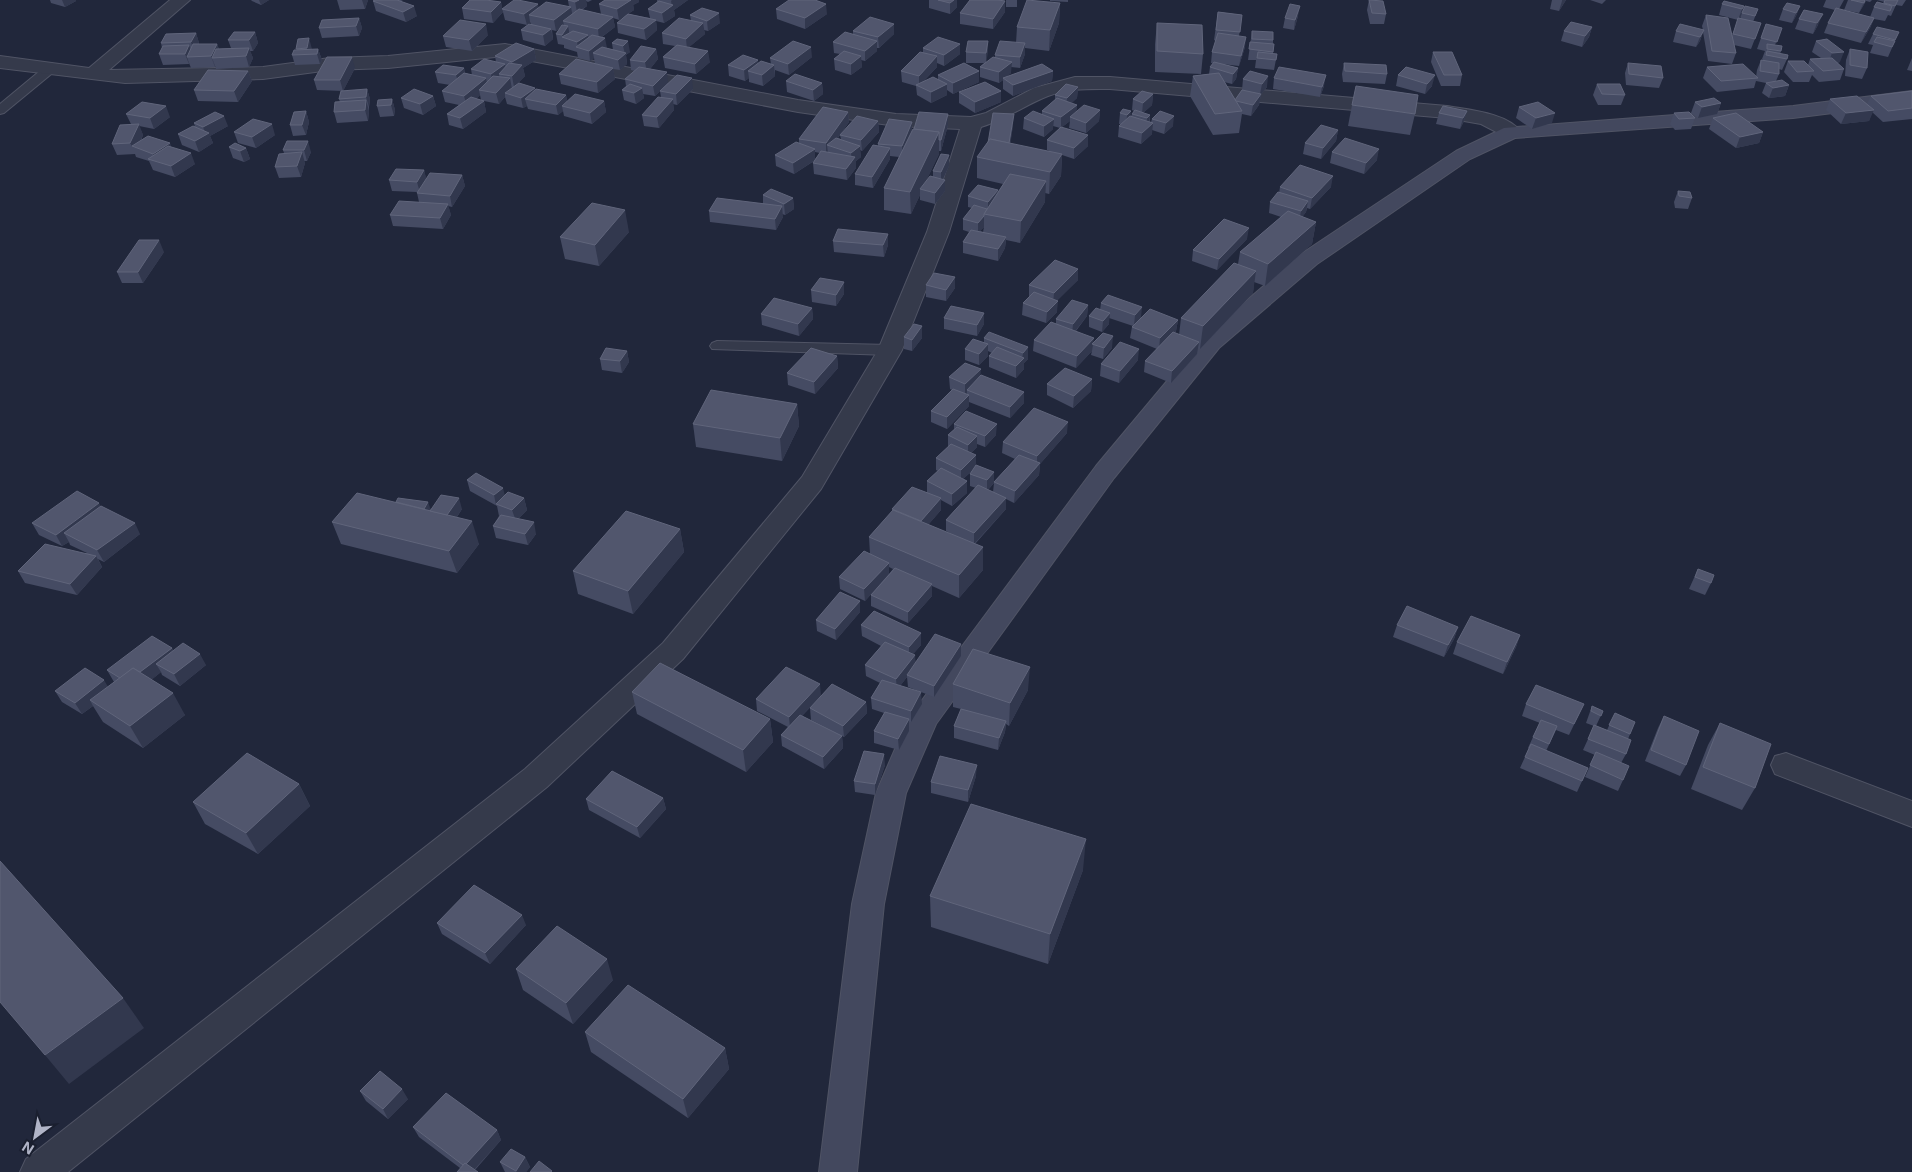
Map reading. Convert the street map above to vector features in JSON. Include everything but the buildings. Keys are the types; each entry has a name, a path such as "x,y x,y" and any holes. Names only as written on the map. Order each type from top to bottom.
{"main road":[{"path":"838,1172 868,904 891,793 923,719 1105,472 1211,344 1309,259 1463,155 1511,132 1793,112 1912,96"}],"street":[{"path":"93,74 181,0"},
{"path":"0,62 125,77 262,73 330,64 388,62 505,50 590,68 685,83 798,106 896,120 972,123 993,117 1041,92 1075,83 1110,83 1447,112 1487,119 1511,132"},
{"path":"39,1172 536,778 673,651 812,483 890,350 938,232 972,123"},
{"path":"1786,765 1912,814"}],"lane":[{"path":"0,110 51,68"},
{"path":"717,346 890,350"}]}
